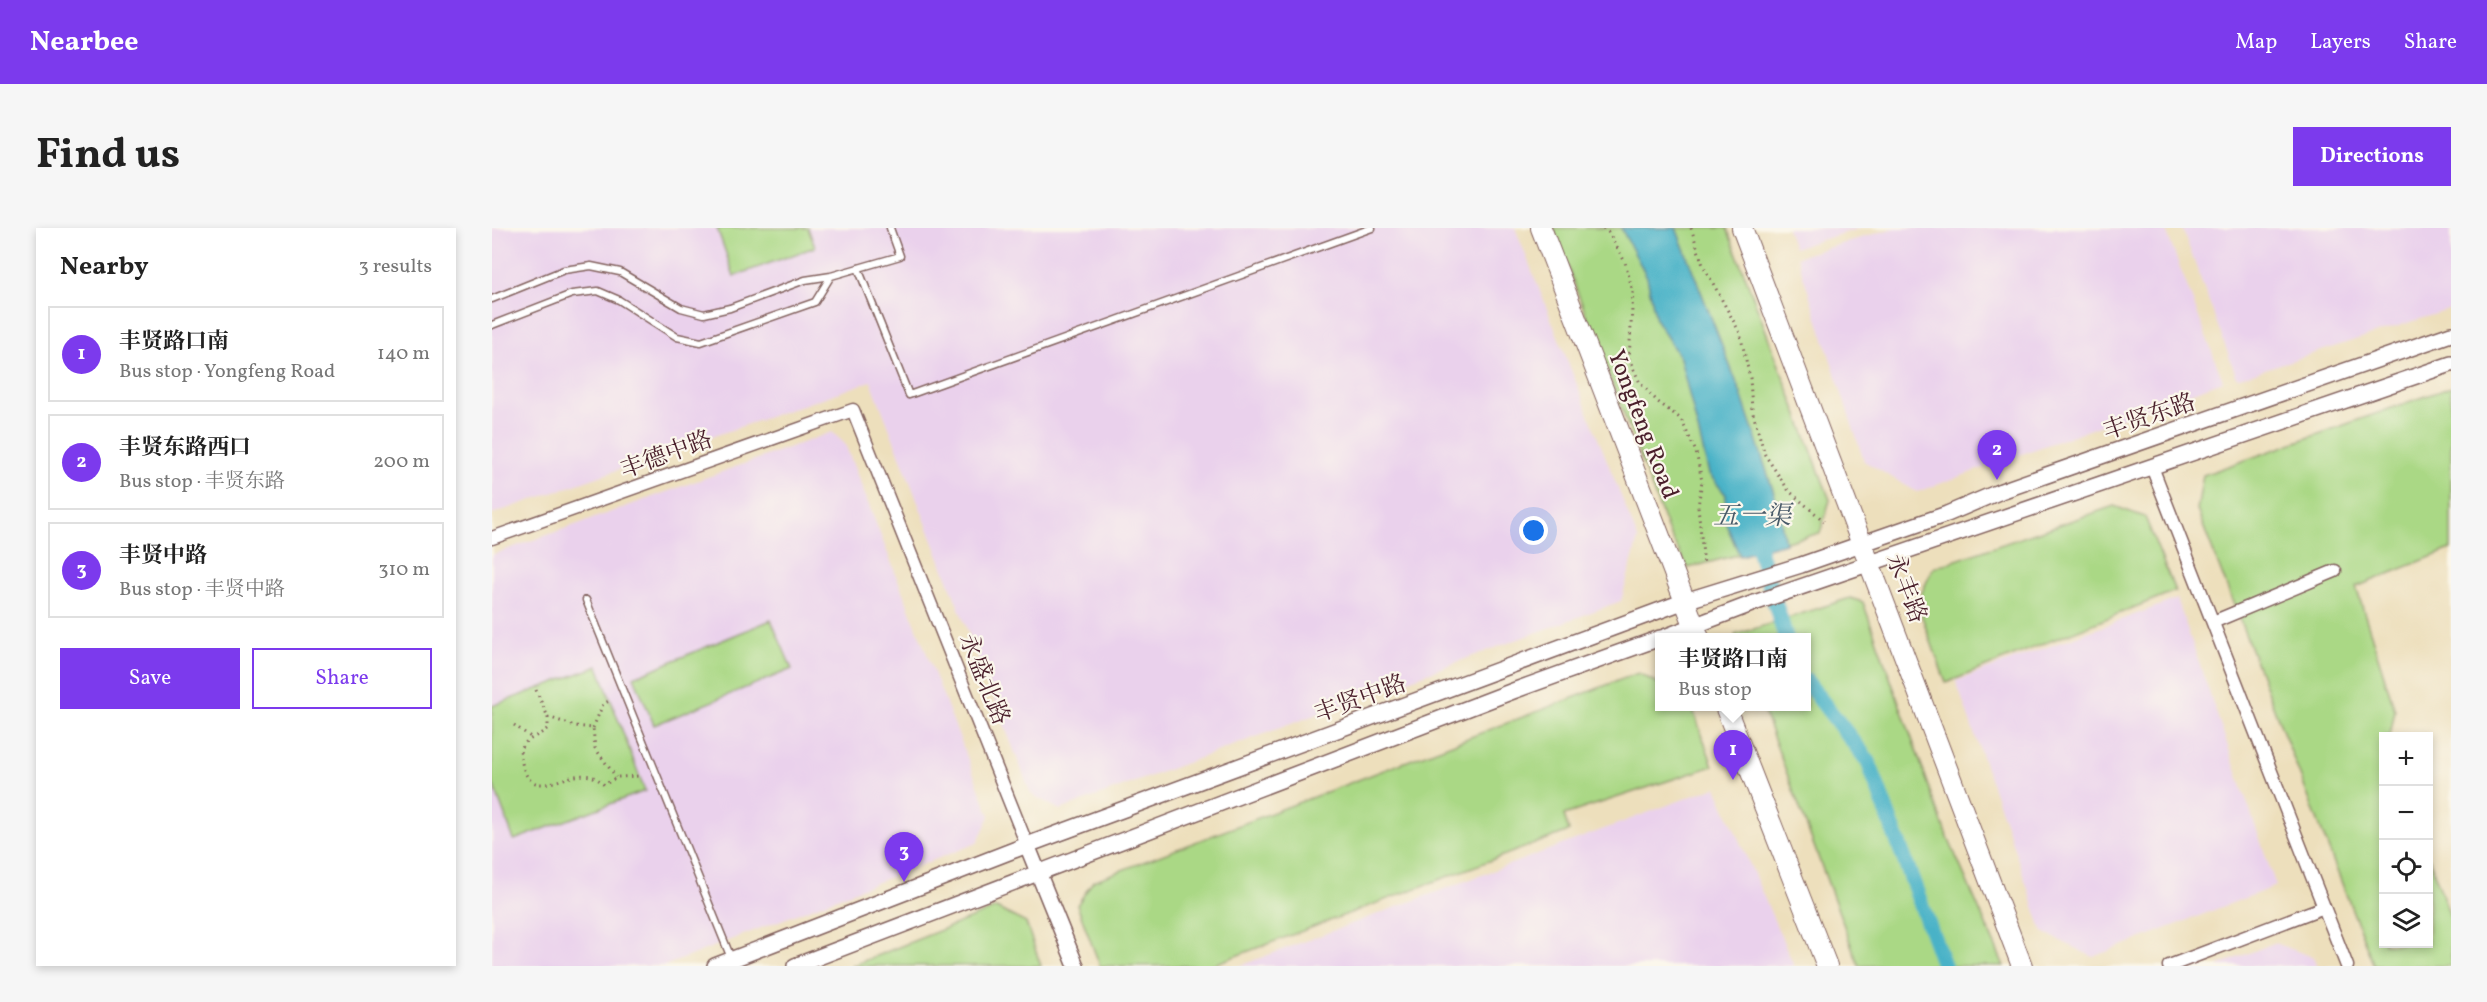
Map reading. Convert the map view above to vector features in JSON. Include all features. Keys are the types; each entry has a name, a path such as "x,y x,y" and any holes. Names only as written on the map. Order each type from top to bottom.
{"main road":[{"name":"Yongfeng Road","path":"1541,228 1697,632"},
{"name":"永丰路","path":"1742,228 2022,966"},
{"path":"1727,711 1827,966"}],"street":[{"name":"丰贤东路","path":"1801,565 1947,514 2001,491 2451,334"},
{"name":"丰贤东路","path":"1810,584 2451,364"},
{"name":"丰德中路","path":"492,538 853,410"},
{"name":"永盛北路","path":"853,410 1076,966"},
{"path":"2152,467 2347,966"},
{"name":"丰贤中路","path":"715,966 1027,845 1685,601 1746,584 1801,565"},
{"path":"2213,621 2335,571"},
{"name":"丰贤中路","path":"1697,632 1754,603 1810,584"},
{"name":"丰贤中路","path":"795,966 1513,691 1655,640"},
{"path":"2169,966 2324,907"}],"lane":[{"path":"492,299 564,270 591,266 620,272 681,308 704,314 730,308 806,280 831,276 900,256 890,228"},
{"path":"858,268 909,395 1372,228"},
{"path":"492,325 572,294 598,291 618,300 677,337 701,342 815,302 831,276"},
{"path":"586,600 731,959"}],"path":[{"path":"1603,228 1609,233 1625,262 1633,292 1629,358 1640,383 1658,402 1681,418 1696,452 1702,481 1698,506 1704,565"},
{"path":"1691,228 1703,265 1740,333 1750,378 1752,410 1765,455 1789,491 1824,521"},
{"path":"536,690 548,717 548,728 542,734 524,743 520,749 527,777 535,784 553,783 570,775 592,778 604,785 617,777 640,776"},
{"path":"611,700 603,704 593,728 595,748 617,777"},
{"path":"548,717 575,726 593,728"},
{"path":"514,725 532,738"}],"shaded area":[{"path":"492,228 1515,228 1638,539 1621,601 1060,810 1031,794 871,381 492,514"},
{"path":"1787,228 1861,228 1794,248"},
{"path":"1894,228 2165,228 2223,381 1917,492 1864,461 1797,257"},
{"path":"2182,228 2451,228 2451,309 2237,378"},
{"path":"832,432 845,444 990,816 977,843 664,966 492,966 492,781 514,840 598,667 492,706 492,555"},
{"path":"2177,599 2276,886 2093,957 2043,932 1956,681"},
{"path":"1716,787 1794,966 1239,966"},
{"path":"2274,943 2313,957 2317,966 2217,966"}],"green space":[{"path":"717,228 808,228 815,247 734,276"},
{"path":"1553,228 1727,228 1830,500 1820,533 1688,568 1669,533"},
{"path":"2451,387 2451,549 2356,587 2395,710 2391,732 2379,732 2379,948 2433,948 2433,869 2451,919 2451,966 2374,966 2197,510 2203,475"},
{"path":"2114,506 2145,517 2175,591 1946,683 1917,603 1933,568"},
{"path":"1850,598 1863,602 1945,831 2004,966 1859,966 1763,711 1811,711 1811,633 1741,633"},
{"path":"771,620 792,669 654,725 634,677"},
{"path":"598,666 645,791 514,840 492,781 492,706"},
{"path":"1638,673 1655,682 1655,711 1693,711 1713,766 1564,815 1569,831 1209,966 1100,966 1077,905 1093,881"},
{"path":"996,908 1026,923 1041,966 851,966"}],"water":[{"name":"五一渠","path":"1621,228 1676,228 1740,391 1778,505 1785,543 1740,556 1724,519 1726,495 1709,474 1680,358 1656,320 1647,277"}],"waterway":[{"name":"五一渠","path":"1752,529 1784,633"},
{"name":"五一渠","path":"1811,687 1868,761 1944,966"}],"place":[{"name":"丰贤东路西口","path":"1997,480"},
{"name":"丰贤路口南","path":"1733,780"},
{"name":"丰贤中路","path":"904,882"}]}
